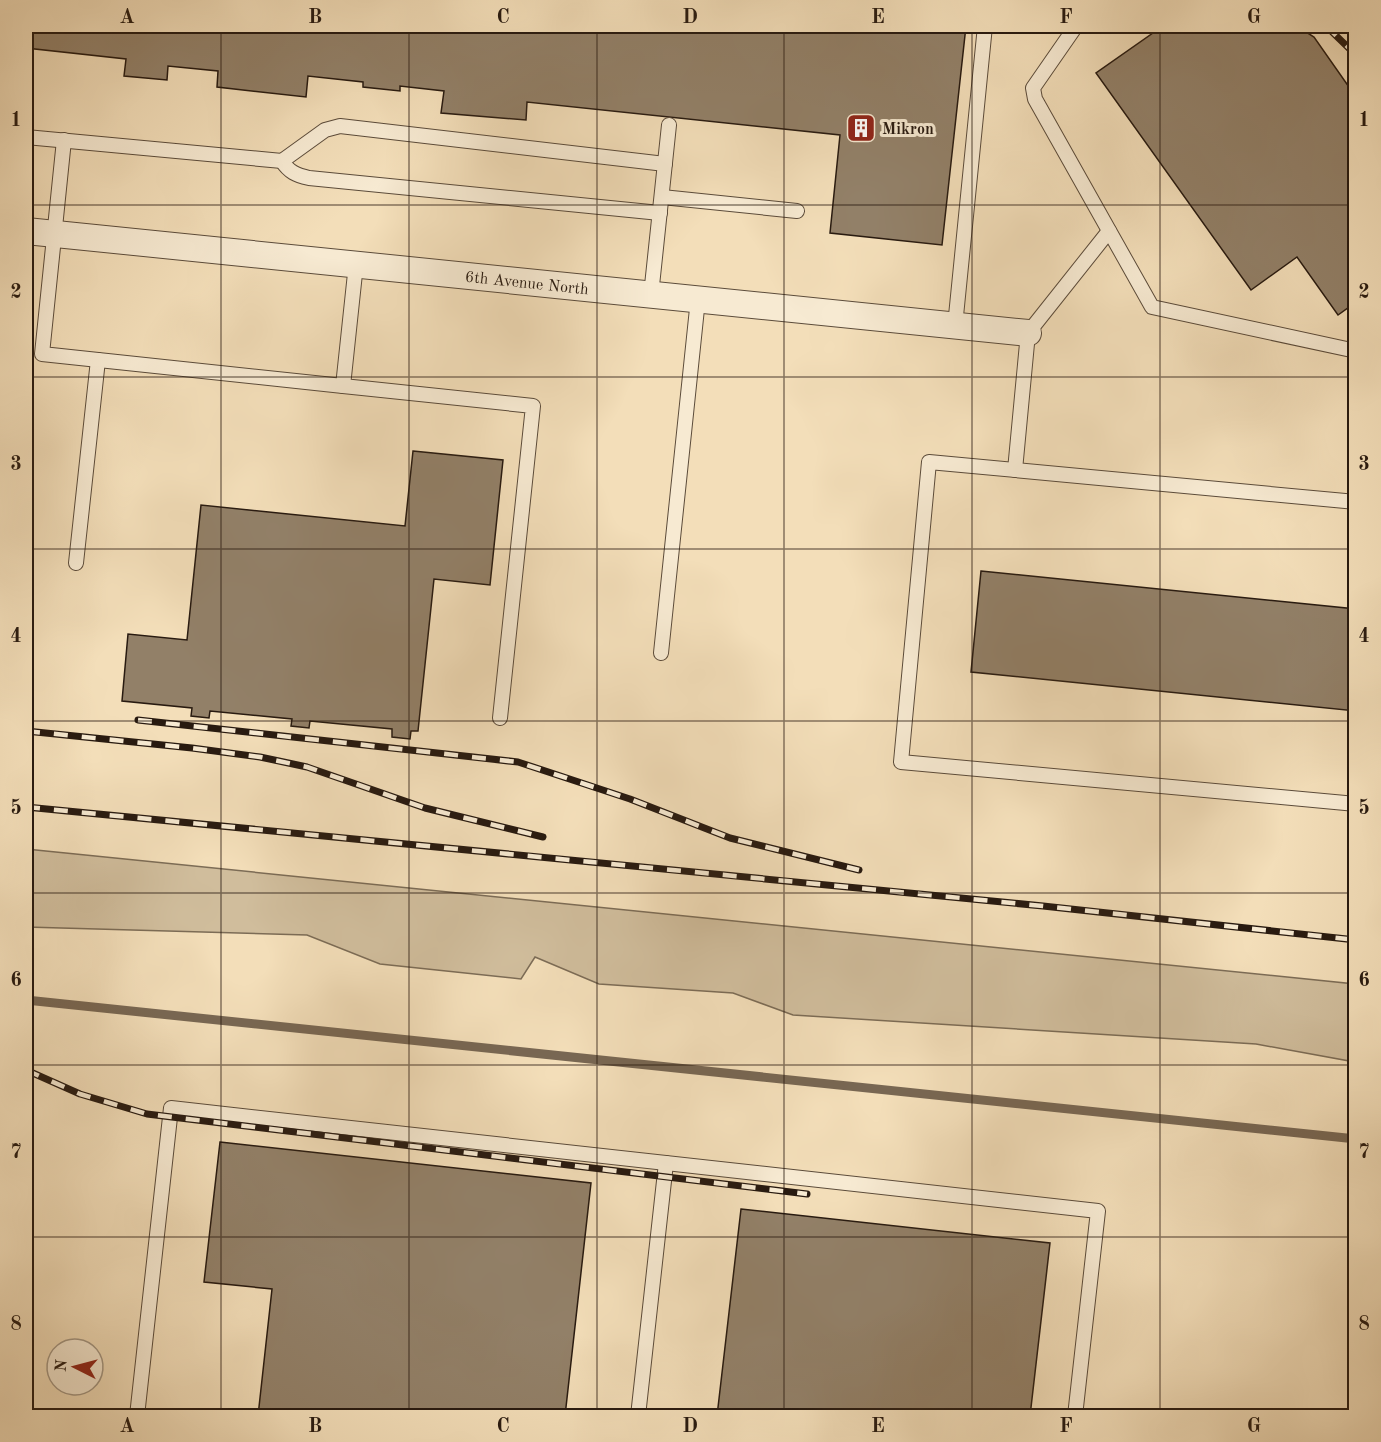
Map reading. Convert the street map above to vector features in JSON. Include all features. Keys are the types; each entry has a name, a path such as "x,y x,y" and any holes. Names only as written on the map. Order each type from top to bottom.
{"street":[{"name":"6th Avenue North","path":"26,231 1028,333"}],"lane":[{"path":"955,326 985,26"},
{"path":"1076,26 1033,88 1035,99 1152,307 1356,351"},
{"path":"651,295 669,125"},
{"path":"26,137 282,161 325,130 340,126 665,164"},
{"path":"63,140 42,354 533,406 500,718"},
{"path":"282,161 288,170 298,176 309,178 660,213"},
{"path":"662,197 797,212"},
{"path":"1015,470 1028,333 1109,231"},
{"path":"343,386 356,264"},
{"path":"661,653 698,299"},
{"path":"76,563 98,360"},
{"path":"1356,502 929,462 901,762 1356,804"},
{"path":"137,1416 171,1108 1098,1211 1075,1416"},
{"path":"638,1416 666,1163"}],"shaded area":[{"path":"26,849 1355,984 1355,1062 1256,1044 793,1015 733,993 599,984 535,957 521,979 380,964 307,935 26,927"}],"building":[{"name":"Mikron","path":"26,26 966,26 942,245 830,233 840,135 527,102 526,120 441,113 444,91 400,86 400,91 363,87 363,82 308,76 306,97 217,87 218,71 168,66 167,80 124,76 126,59 26,48"},
{"path":"1163,26 1297,26 1314,37 1356,97 1356,302 1338,315 1297,257 1251,290 1096,73"},
{"path":"26,151 32,151 30,171 26,171"},
{"path":"413,451 503,460 490,585 434,579 418,731 411,731 410,739 392,737 392,729 310,721 309,728 291,726 292,719 210,711 209,718 191,716 192,708 122,701 128,634 187,640 201,505 405,526"},
{"path":"981,571 1356,609 1356,711 971,672"},
{"path":"220,1142 591,1183 565,1416 258,1416 272,1289 204,1282"},
{"path":"741,1209 1050,1243 1030,1416 717,1416"}],"waterway":[{"path":"26,1000 1356,1139"},
{"path":"26,1164 28,1168 26,1228"}],"railway":[{"path":"1326,26 1356,55"},
{"path":"138,720 518,762 630,799 730,838 859,870"},
{"path":"26,731 260,757 307,767 425,808 543,837"},
{"path":"26,807 1043,906 1356,940"},
{"path":"26,1070 80,1094 147,1114 807,1194"}],"place":[{"name":"Mikron","path":"861,128"}]}
